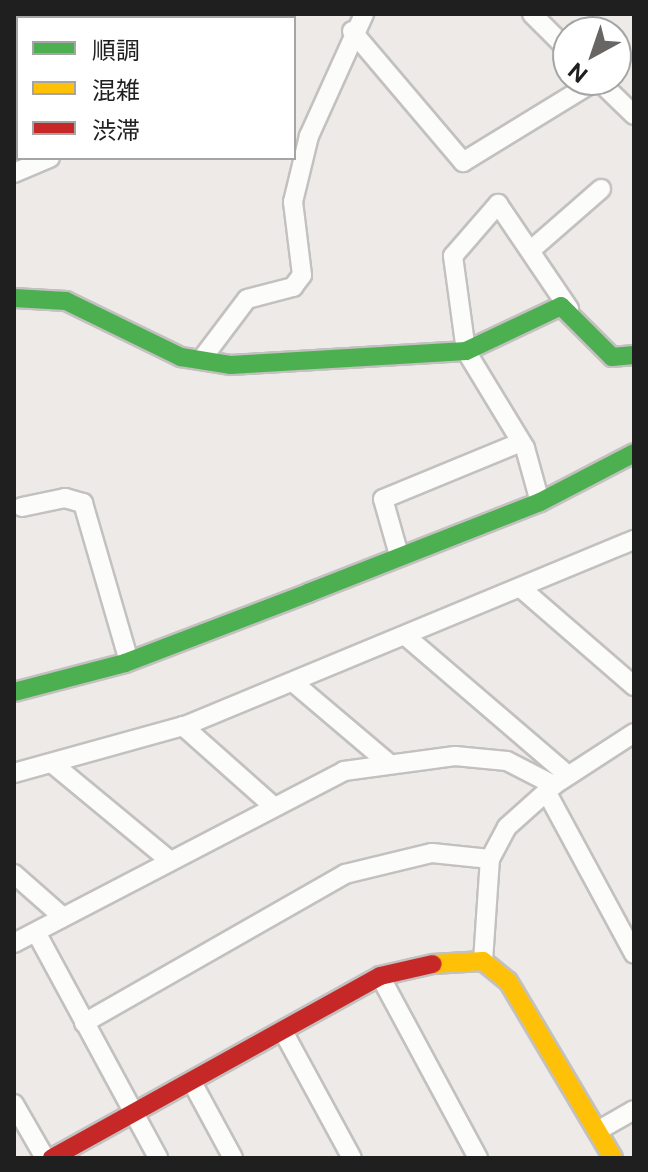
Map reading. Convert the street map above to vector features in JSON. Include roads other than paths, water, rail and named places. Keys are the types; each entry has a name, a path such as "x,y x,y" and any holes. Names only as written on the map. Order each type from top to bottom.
{"street":[{"path":"201,360 247,299 293,287 302,275 293,202 301,135 352,31 364,14"},
{"path":"532,14 552,34"},
{"path":"352,31 463,162 571,96"},
{"path":"614,96 634,115"},
{"path":"14,173 45,160"},
{"path":"531,250 601,189"},
{"path":"540,502 521,442 466,351 453,256 498,204 569,309 612,357 634,355"},
{"path":"14,298 66,301 201,360 231,365 466,351 551,306 569,309"},
{"path":"399,555 383,499 521,442"},
{"path":"14,692 129,661 540,502 634,453"},
{"path":"22,507 65,498 83,503 129,661"},
{"path":"14,773 183,726 408,638 633,542"},
{"path":"522,589 634,686"},
{"path":"408,638 556,784 634,954"},
{"path":"294,683 387,762"},
{"path":"183,726 272,805"},
{"path":"613,1158 542,1027 483,961 490,859 507,827 556,784 634,733"},
{"path":"14,943 168,859 344,771 387,762 507,761 556,784"},
{"path":"53,764 168,859"},
{"path":"84,1023 345,874 432,853 490,859"},
{"path":"14,874 63,917"},
{"path":"36,932 158,1158"},
{"path":"52,1158 193,1084 380,976 418,963 483,961"},
{"path":"380,976 478,1158"},
{"path":"284,1033 352,1158"},
{"path":"193,1084 233,1158"},
{"path":"14,1104 45,1158"},
{"path":"599,1130 634,1110"}]}
